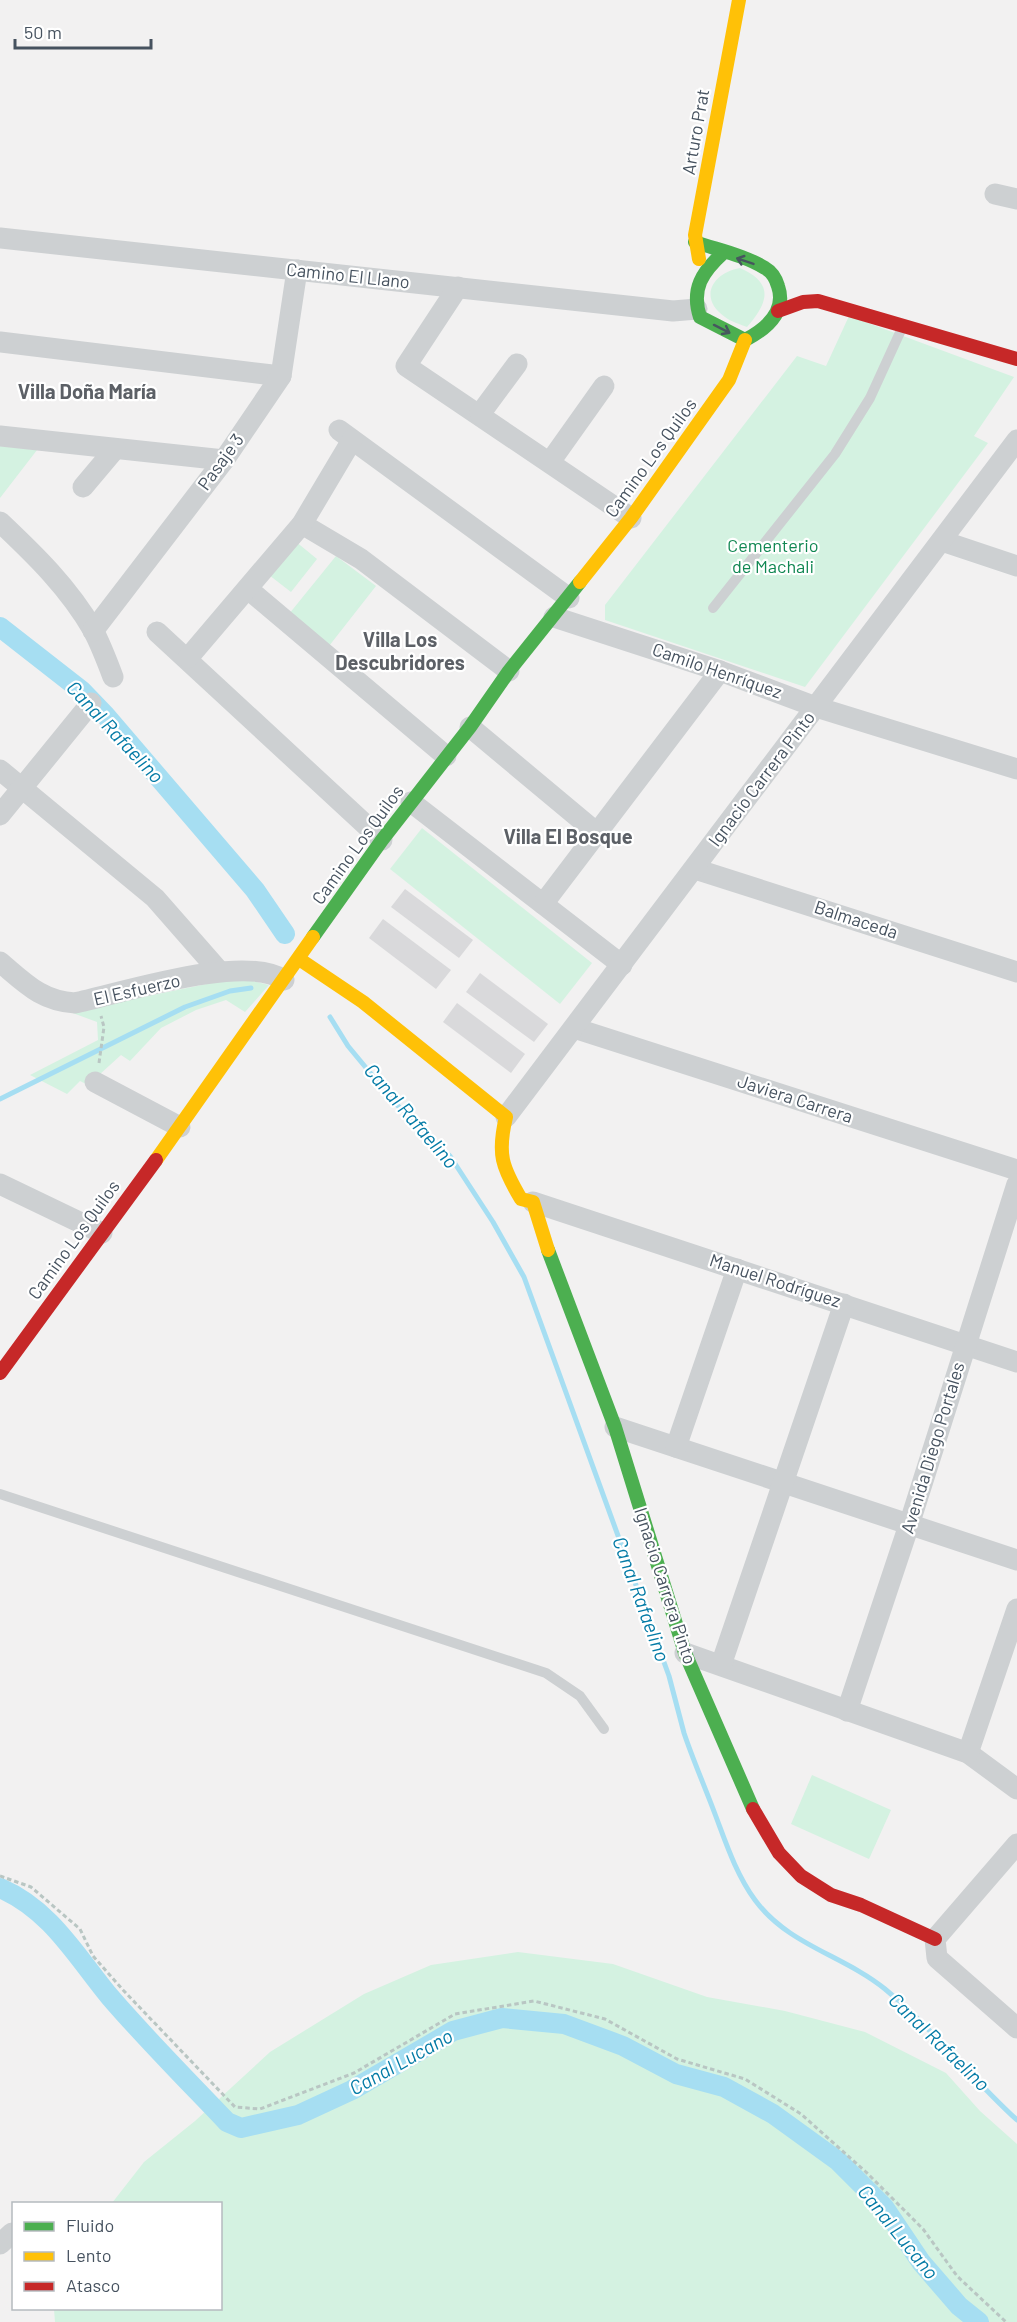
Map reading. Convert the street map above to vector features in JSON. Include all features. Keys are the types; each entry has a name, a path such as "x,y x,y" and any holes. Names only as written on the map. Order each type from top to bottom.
{"street":[{"name":"Arturo Prat","path":"704,270 695,242 739,0"},
{"path":"995,194 1017,199"},
{"name":"Camino El Llano","path":"0,238 673,311 697,309"},
{"path":"695,242 768,269 775,279 781,291 778,311 765,330 745,340 700,317 697,309 695,294 698,280 704,270 723,253"},
{"name":"Pasaje 3","path":"93,631 224,460 281,376 297,270"},
{"path":"775,279 808,291 818,301"},
{"path":"458,288 406,366 631,518"},
{"path":"778,311 803,302 818,301 1017,359"},
{"name":"Camino Los Quilos","path":"0,1373 180,1127 382,840 470,727 509,671 631,518 729,380 745,340"},
{"path":"0,342 281,376"},
{"path":"480,414 517,363"},
{"path":"550,462 604,386"},
{"path":"188,658 302,524 346,435 569,598"},
{"path":"0,436 224,460"},
{"name":"Ignacio Carrera Pinto","path":"936,1948 861,1905 831,1895 801,1876 779,1853 761,1826 685,1653 615,1427 559,1284 533,1202 521,1199 503,1168 498,1147 506,1117 1017,440"},
{"path":"83,487 115,449"},
{"path":"0,522 46,566 71,596 93,631 113,677"},
{"path":"302,524 361,559 509,671"},
{"path":"942,541 1017,566"},
{"path":"248,589 446,756"},
{"name":"Camilo Henríquez","path":"554,617 720,670 816,706 1017,770"},
{"path":"157,632 188,658 382,840"},
{"path":"543,903 720,670"},
{"path":"0,815 92,703"},
{"path":"470,727 597,833"},
{"path":"0,770 155,898 219,971"},
{"path":"411,802 622,965"},
{"name":"Balmaceda","path":"695,869 1017,972"},
{"path":"298,959 363,1002 506,1117"},
{"name":"El Esfuerzo","path":"0,962 36,992 56,1002 75,1004 219,971 255,970 274,973 284,980"},
{"name":"Javiera Carrera","path":"574,1028 1017,1170"},
{"path":"95,1082 180,1127"},
{"name":"Avenida Diego Portales","path":"847,1712 1017,1184"},
{"path":"0,1185 102,1233"},
{"name":"Manuel Rodríguez","path":"533,1202 1017,1362"},
{"path":"676,1447 737,1269"},
{"path":"721,1665 785,1483 844,1304"},
{"path":"615,1427 1017,1560"},
{"path":"968,1753 1017,1609"},
{"path":"685,1653 968,1753 1017,1789"},
{"path":"1017,1844 936,1948 1017,2028"}],"lane":[{"path":"713,608 836,454 870,398 904,325"},
{"path":"0,1494 546,1673 580,1696 604,1729"}],"path":[{"path":"100,1058 104,1027"},
{"path":"0,1876 31,1887 80,1929 93,1956 235,2107 260,2109 354,2073 455,2014 534,2001 605,2019 677,2059 745,2079 801,2114 866,2172 923,2229 957,2276 1006,2322"}],"green space":[{"path":"740,268 759,280 764,294 760,309 747,327 730,320 717,310 710,294 712,287 722,275"},
{"name":"Cementerio de Machali","path":"849,316 1014,377 974,436 988,443 805,687 605,620 605,605 797,356 826,366"},
{"path":"0,446 37,450 0,498"},
{"path":"295,541 317,559 291,592 269,575"},
{"path":"336,556 376,586 329,646 289,614"},
{"path":"422,828 592,963 560,1004 390,869"},
{"path":"231,979 245,979 269,985 245,1012 226,1000 196,1010 161,1028 130,1061 121,1055 88,1085 80,1081 67,1094 30,1075 98,1040 97,1022 70,1012"},
{"path":"812,1775 891,1810 869,1859 791,1824"},
{"path":"518,1952 613,1964 707,1997 785,2011 865,2032 946,2073 980,2111 1017,2144 1017,2322 55,2322 54,2310 222,2310 222,2202 113,2202 144,2162 195,2121 270,2052 364,1994 431,1965"}],"building":[{"path":"405,889 473,940 459,958 391,907"},
{"path":"383,919 451,970 436,989 369,938"},
{"path":"480,973 548,1024 534,1042 466,992"},
{"path":"457,1003 525,1054 511,1073 443,1022"}],"waterway":[{"name":"Canal Rafaelino","path":"0,627 82,691 106,716 255,890 285,934"},
{"path":"0,1099 185,1007 230,991 251,988"},
{"name":"Canal Rafaelino","path":"330,1017 348,1046 396,1104 450,1156 493,1222 524,1277 669,1676 684,1733 732,1858 748,1890 768,1915 783,1928 869,1977 903,2004 1017,2120"},
{"name":"Canal Lucano","path":"0,1888 18,1897 48,1921 124,2013 227,2122 241,2128 298,2115 352,2090 453,2031 502,2018 564,2024 623,2046 676,2074 724,2087 773,2114 838,2161 884,2207 921,2262 959,2306 979,2322"}],"traffic: fast":[{"path":"695,242 757,263 775,278 780,295 777,312 767,325 745,340 700,317 697,298 700,282 709,267 723,253"},
{"path":"313,937 382,840 470,727 509,671 580,582"},
{"path":"548,1250 615,1427 685,1653 753,1809"}],"traffic: slow":[{"path":"699,259 695,235 739,0"},
{"path":"580,582 631,518 729,380 745,340"},
{"path":"156,1160 313,937"},
{"path":"299,959 363,1002 506,1117 502,1141 503,1160 509,1178 521,1199 533,1202 548,1250"}],"traffic: jam":[{"path":"778,311 803,302 818,301 1017,359"},
{"path":"0,1373 156,1160"},
{"path":"753,1809 779,1853 801,1876 831,1895 861,1905 935,1939"}],"district":[{"name":"Villa Doña María","path":"87,392"},
{"name":"Villa Los Descubridores","path":"400,652"},
{"name":"Villa El Bosque","path":"568,837"}]}
